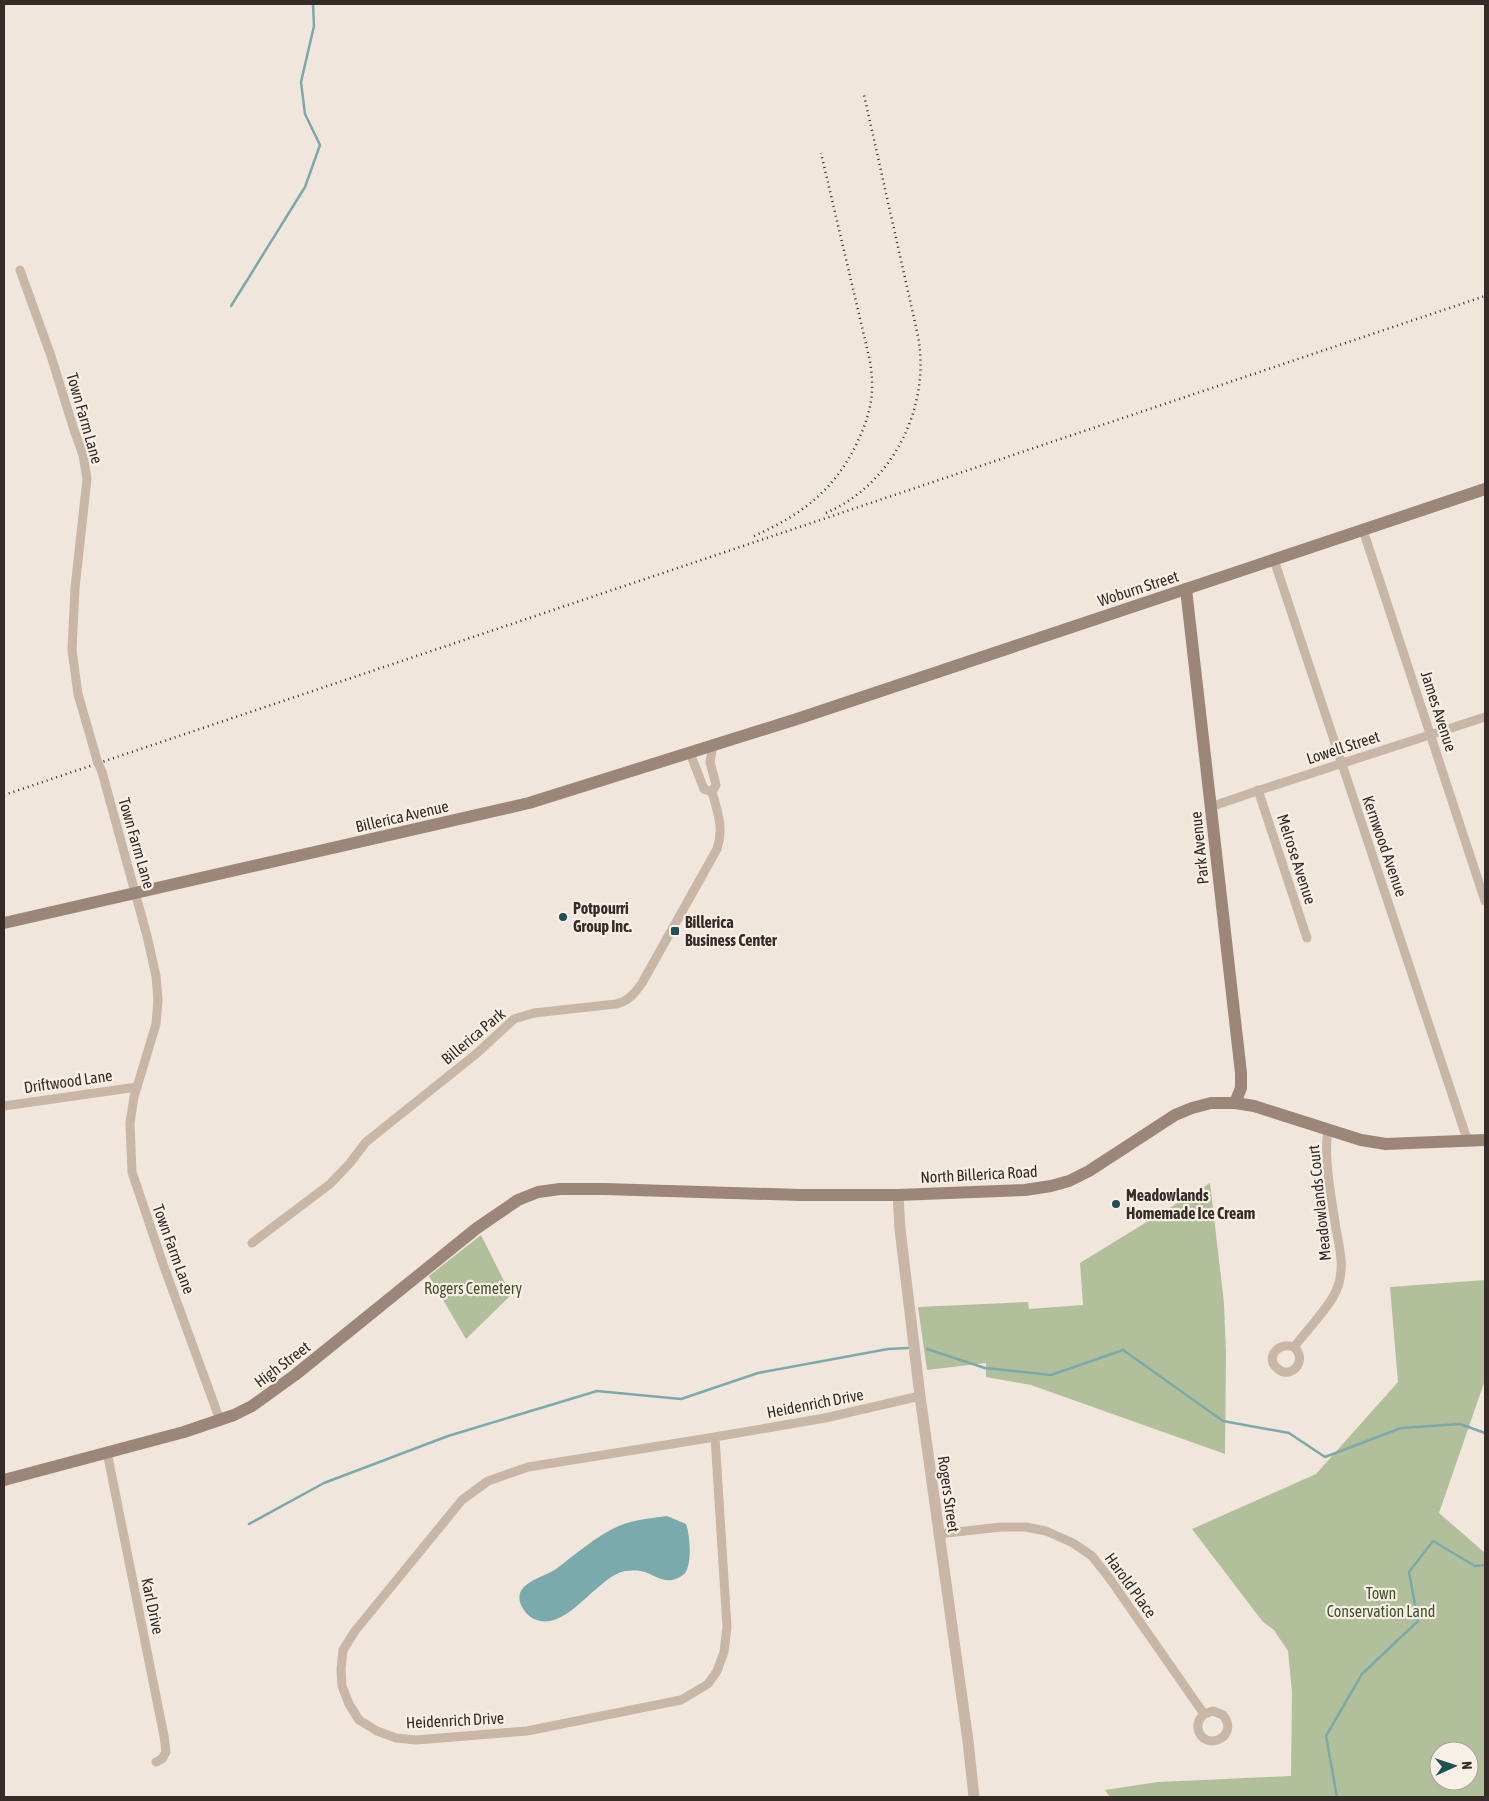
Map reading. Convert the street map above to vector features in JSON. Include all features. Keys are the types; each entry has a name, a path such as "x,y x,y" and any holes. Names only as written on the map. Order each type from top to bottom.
{"main road":[{"name":"Woburn Street","path":"800,718 1485,488"},
{"name":"Park Avenue","path":"1186,589 1241,1072 1241,1088 1235,1103"},
{"name":"Billerica Avenue","path":"4,922 529,803 800,718"},
{"name":"North Billerica Road","path":"538,1192 560,1189 604,1189 800,1195 898,1195 1025,1190 1052,1186 1089,1172 1175,1115 1211,1103 1235,1103 1254,1106 1361,1140 1386,1144 1485,1140"},
{"name":"High Street","path":"4,1480 184,1432 220,1420 252,1406 271,1393 484,1223 518,1200 538,1192"}],"street":[{"name":"Town Farm Lane","path":"20,270 51,356 83,455 87,479 75,588 72,650 78,694 102,772 156,976 158,1000 156,1024 134,1097 130,1123 132,1172 220,1420"},
{"name":"James Avenue","path":"1363,530 1485,901"},
{"name":"Kernwood Avenue","path":"1274,560 1468,1142"},
{"name":"Lowell Street","path":"1210,807 1485,717"},
{"name":"Billerica Park","path":"252,1243 330,1184 350,1163 366,1142 476,1054 514,1019 534,1012 616,1004 624,1002 635,993 720,840 721,820 712,792 716,785 710,762 713,746"},
{"name":"Billerica Park","path":"690,753 704,789 712,792"},
{"name":"Melrose Avenue","path":"1258,790 1307,938"},
{"name":"Driftwood Lane","path":"4,1106 137,1087"},
{"name":"Meadowlands Court","path":"1294,1347 1331,1299 1341,1276 1341,1257 1327,1160 1326,1141 1328,1130"},
{"name":"Rogers Street","path":"898,1195 900,1229 920,1396 968,1741 974,1797"},
{"name":"Heidenrich Drive","path":"715,1437 727,1627 724,1652 717,1671 708,1684 682,1700 527,1731 416,1740 396,1738 377,1731 359,1720 342,1686 343,1650 355,1631 462,1500 488,1481 528,1467 825,1418 920,1396"},
{"name":"Karl Drive","path":"107,1452 164,1736 166,1752 162,1759 156,1762"},
{"name":"Harold Place","path":"938,1534 1001,1527 1026,1527 1046,1531 1073,1543 1092,1556 1110,1579 1204,1714"}],"green space":[{"path":"1210,1183 1224,1303 1226,1354 1225,1454 1031,1385 986,1377 986,1363 927,1370 918,1307 1028,1302 1029,1309 1083,1305 1080,1263"},
{"name":"Rogers Cemetery","path":"481,1235 511,1295 466,1339 429,1276"},
{"name":"Town Conservation Land","path":"1485,1280 1485,1380 1439,1513 1485,1553 1485,1797 1110,1797 1105,1790 1158,1782 1291,1776 1292,1692 1288,1651 1274,1630 1263,1622 1192,1529 1316,1474 1398,1382 1390,1287"}],"water":[{"path":"667,1516 686,1524 687,1529 689,1543 688,1565 683,1575 677,1579 665,1580 645,1572 625,1571 614,1575 558,1619 546,1621 534,1619 523,1609 519,1598 525,1586 556,1569 594,1540 624,1524"}],"waterway":[{"path":"231,306 305,187 320,145 305,114 301,82 314,26 313,4"},
{"path":"249,1524 324,1483 448,1436 597,1391 681,1399 758,1373 888,1349 908,1348"},
{"path":"927,1349 985,1368 1051,1375 1123,1350 1223,1421 1289,1433 1325,1457 1401,1428 1460,1424 1485,1433"},
{"path":"1337,1797 1326,1736 1362,1674 1418,1621 1409,1572 1433,1541 1475,1566 1485,1565"}],"railway":[{"path":"826,513 850,500 870,483 888,463 902,440 912,416 919,390 921,363 918,336 864,95"},
{"path":"754,536 801,510 827,488 838,475 857,443 866,422 871,403 870,361 821,153"},
{"path":"4,795 1485,296"}],"place":[{"name":"Potpourri Group Inc.","path":"563,917"},
{"name":"Billerica Business Center","path":"675,931"},
{"name":"Meadowlands Homemade Ice Cream","path":"1116,1204"}]}
